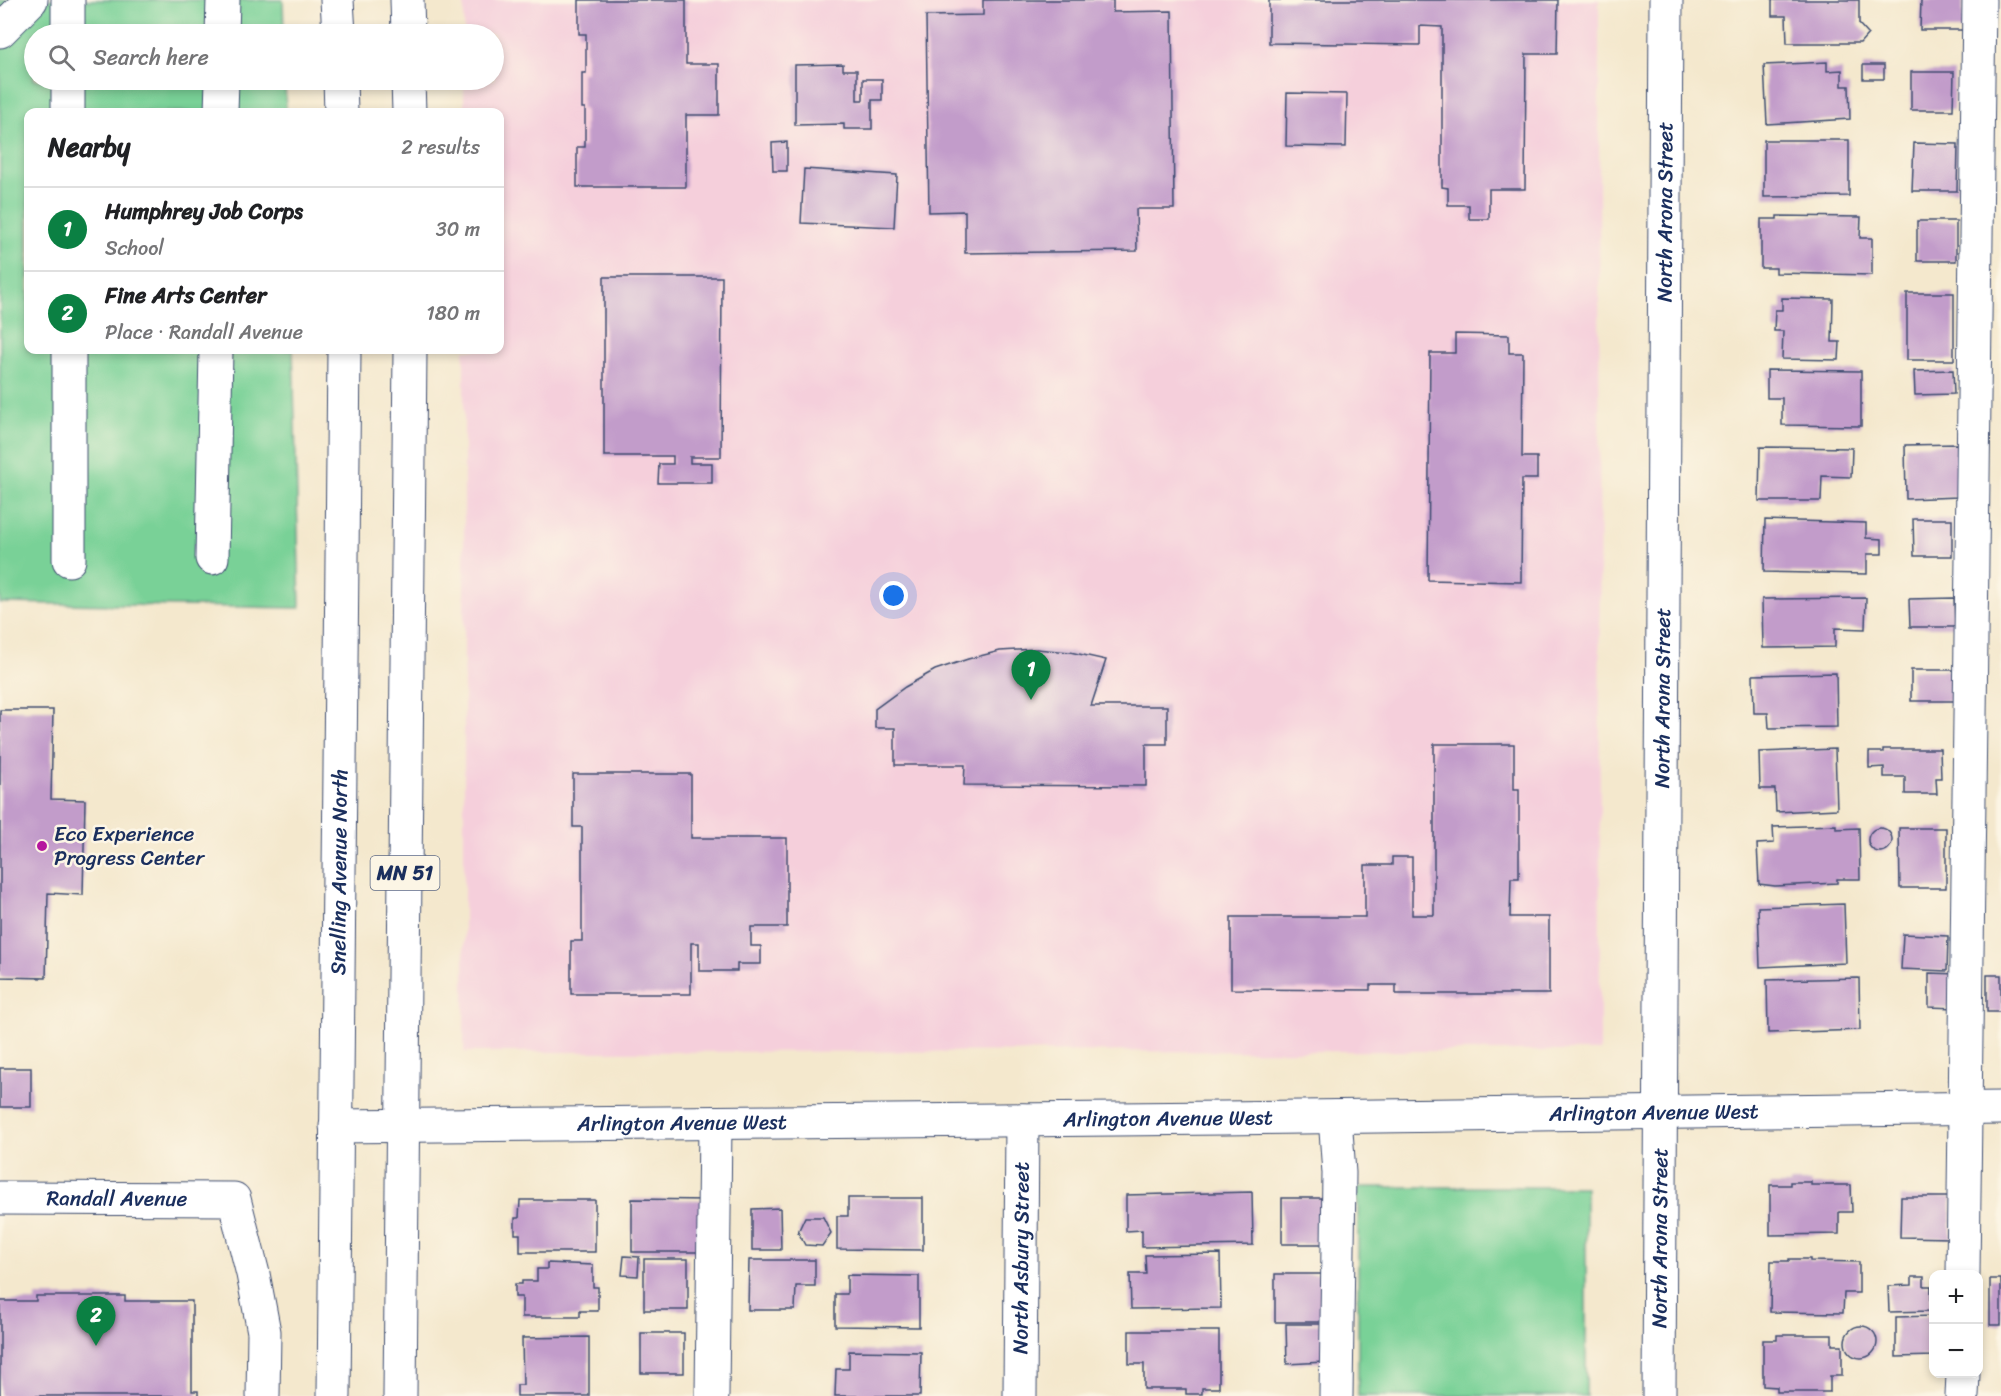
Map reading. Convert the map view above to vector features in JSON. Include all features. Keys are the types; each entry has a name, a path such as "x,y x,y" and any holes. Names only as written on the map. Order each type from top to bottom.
{"street":[{"path":"0,31 31,0"},
{"path":"68,0 68,24"},
{"path":"222,24 223,0"},
{"path":"338,0 339,24"},
{"path":"407,0 408,24"},
{"name":"North Arona Street","path":"1659,1396 1666,0"},
{"path":"1963,1270 1979,0"},
{"path":"68,90 68,108"},
{"path":"221,108 222,90"},
{"path":"340,90 341,108"},
{"path":"408,90 409,108"},
{"path":"69,354 69,560"},
{"path":"212,558 216,354"},
{"name":"Snelling Avenue North","path":"334,1396 344,354"},
{"name":"MN 51","path":"400,1396 410,354"},
{"name":"Arlington Avenue West","path":"336,1126 2001,1108"},
{"path":"1335,1117 1339,1173 1336,1396"},
{"name":"North Asbury Street","path":"1020,1396 1023,1120"},
{"path":"712,1396 715,1123"},
{"name":"Randall Avenue","path":"0,1198 234,1199 253,1274 264,1332 263,1396"},
{"path":"1962,1378 1962,1396"}],"shaded area":[{"path":"464,0 1599,0 1600,1051 464,1052 464,354 504,354 504,108 464,108 464,90 504,90 504,24 464,24"}],"green space":[{"path":"0,0 283,0 284,24 24,24 24,90 285,90 286,108 24,108 24,354 293,354 300,608 0,603"},
{"path":"1358,1187 1586,1187 1586,1396 1358,1396"}],"building":[{"path":"579,0 686,0 686,64 719,64 719,115 686,115 686,187 577,187 577,147 585,147 582,73 586,73 586,34 579,34"},
{"path":"983,0 1113,0 1113,12 1172,11 1174,209 1136,209 1137,251 965,253 965,211 929,212 926,16 983,15"},
{"path":"1269,0 1558,0 1557,54 1526,54 1525,189 1489,189 1489,219 1469,219 1469,205 1448,205 1448,188 1442,187 1442,27 1420,26 1420,45 1269,43"},
{"path":"1772,0 1859,0 1859,24 1868,34 1860,43 1787,43 1786,16 1772,16"},
{"path":"1921,0 1963,0 1963,30 1920,30"},
{"path":"1827,62 1827,71 1842,70 1842,86 1849,86 1850,119 1767,124 1764,65"},
{"path":"843,64 843,70 857,70 857,100 863,100 863,79 882,79 882,100 872,100 872,129 844,129 844,124 795,125 795,65"},
{"path":"1863,65 1884,65 1884,79 1863,79"},
{"path":"1911,72 1954,72 1953,110 1911,110"},
{"path":"1287,93 1347,94 1346,147 1286,146"},
{"path":"1764,140 1849,140 1849,196 1764,197"},
{"path":"787,142 787,171 773,171 772,143"},
{"path":"1914,143 1958,144 1957,191 1912,191"},
{"path":"804,169 897,175 894,227 801,223"},
{"path":"1777,216 1861,217 1860,238 1872,238 1872,275 1776,273 1776,268 1761,268 1761,219 1777,219"},
{"path":"1917,221 1956,221 1956,261 1917,261"},
{"path":"604,277 722,277 721,457 690,457 690,463 712,463 712,483 658,483 659,464 673,464 673,456 604,456"},
{"path":"1907,293 1954,293 1954,360 1907,360"},
{"path":"1782,298 1833,299 1832,342 1840,342 1839,360 1782,359 1783,331 1774,331 1775,310 1782,310"},
{"path":"1455,334 1509,335 1509,353 1523,353 1522,457 1537,457 1537,479 1522,479 1521,582 1428,580 1430,353 1455,353"},
{"path":"1767,370 1861,371 1861,426 1782,425 1782,398 1767,398"},
{"path":"1953,370 1954,394 1915,395 1914,371"},
{"path":"1958,444 1959,497 1906,499 1905,445"},
{"path":"1760,447 1852,448 1851,477 1822,476 1821,501 1759,501"},
{"path":"1913,519 1952,519 1952,556 1914,556"},
{"path":"1765,520 1866,523 1866,538 1882,539 1882,554 1867,554 1867,574 1764,572"},
{"path":"1866,598 1865,629 1835,628 1835,647 1763,648 1762,599"},
{"path":"1954,598 1955,627 1910,627 1909,599"},
{"path":"1036,649 1070,652 1106,660 1091,706 1167,706 1167,744 1146,744 1146,786 964,785 965,765 895,765 895,728 875,728 875,709 905,687 935,670 1000,651"},
{"path":"1911,670 1954,670 1954,701 1911,701"},
{"path":"1836,673 1837,727 1769,728 1768,713 1754,713 1753,675"},
{"name":"Eco Experience Progress Center","path":"0,710 53,710 51,799 85,800 83,895 48,893 46,978 0,977"},
{"path":"1434,744 1514,744 1514,789 1519,789 1519,878 1511,878 1510,917 1549,917 1549,994 1396,994 1396,985 1370,985 1370,990 1231,989 1231,917 1365,917 1365,865 1392,865 1392,857 1412,857 1412,915 1434,915"},
{"path":"1835,749 1837,809 1776,812 1775,789 1760,789 1759,752"},
{"path":"1883,749 1940,749 1941,778 1936,778 1937,794 1905,794 1905,777 1884,777 1884,767 1869,768 1869,752 1883,752"},
{"path":"573,774 691,774 691,838 787,838 787,927 751,927 751,946 761,946 761,964 737,964 737,971 699,971 699,943 691,943 691,994 571,994 571,941 582,941 582,827 573,827"},
{"path":"1836,825 1836,829 1859,828 1860,879 1837,879 1837,883 1775,886 1759,884 1757,844 1774,843 1773,827"},
{"path":"1880,828 1885,829 1891,835 1891,845 1885,851 1880,852 1875,851 1869,845 1868,840 1869,835 1875,829"},
{"path":"1899,828 1946,828 1946,888 1900,888"},
{"path":"1844,904 1846,963 1760,967 1758,907"},
{"path":"1903,934 1948,936 1947,971 1901,969"},
{"path":"1929,973 1957,974 1956,1008 1929,1007"},
{"path":"1987,975 2001,975 2001,1012 1987,1012"},
{"path":"1859,978 1860,1030 1768,1033 1767,980"},
{"path":"0,1068 31,1068 31,1107 0,1107"},
{"path":"1790,1182 1811,1182 1811,1185 1851,1185 1852,1212 1839,1212 1839,1234 1770,1235 1770,1185 1790,1185"},
{"path":"1252,1192 1253,1245 1142,1247 1142,1230 1126,1231 1126,1195"},
{"path":"1901,1197 1951,1197 1951,1238 1900,1237"},
{"path":"848,1198 923,1198 923,1250 837,1249 837,1216 848,1216"},
{"path":"1282,1198 1330,1198 1330,1244 1282,1244"},
{"path":"632,1199 706,1200 705,1252 632,1252"},
{"path":"520,1200 595,1200 595,1252 520,1252 520,1234 515,1234 515,1218 519,1218"},
{"path":"780,1208 781,1250 752,1250 752,1209"},
{"path":"805,1217 823,1217 831,1233 822,1246 805,1245 798,1232"},
{"path":"1220,1254 1221,1308 1131,1309 1130,1274 1146,1274 1145,1255"},
{"path":"624,1256 639,1257 638,1276 622,1275"},
{"path":"644,1259 688,1259 688,1310 644,1310"},
{"path":"1789,1259 1859,1262 1859,1293 1844,1293 1843,1313 1770,1312 1771,1261 1789,1261"},
{"path":"749,1260 815,1260 815,1286 796,1286 795,1310 748,1310"},
{"path":"547,1263 593,1265 593,1287 598,1287 598,1311 580,1311 580,1317 522,1317 522,1297 515,1297 515,1284 522,1284 522,1281 537,1281 537,1269 547,1269"},
{"path":"1275,1274 1322,1274 1322,1322 1275,1322"},
{"path":"847,1275 919,1276 919,1327 835,1326 835,1294 847,1294"},
{"path":"1912,1277 1924,1277 1924,1286 1929,1286 1929,1311 1889,1312 1888,1286 1912,1285"},
{"path":"1990,1279 2001,1279 2001,1325 1990,1325"},
{"path":"36,1296 125,1296 125,1301 192,1301 192,1391 198,1391 198,1396 0,1396 0,1301 36,1301"},
{"path":"1929,1316 1929,1356 1896,1357 1896,1317"},
{"path":"1286,1324 1323,1324 1324,1362 1287,1364"},
{"path":"1861,1326 1872,1331 1877,1342 1872,1353 1861,1358 1850,1353 1845,1342 1850,1331"},
{"path":"1129,1331 1219,1331 1219,1388 1202,1388 1202,1394 1186,1394 1186,1389 1144,1389 1144,1364 1129,1364"},
{"path":"641,1333 684,1333 684,1373 641,1373"},
{"path":"1777,1335 1832,1335 1832,1345 1842,1345 1842,1376 1830,1376 1830,1392 1777,1392 1777,1387 1763,1386 1763,1340 1777,1340"},
{"path":"589,1337 589,1396 517,1396 517,1385 523,1385 522,1338"},
{"path":"849,1351 921,1352 920,1396 835,1396 836,1369 849,1369"}],"place":[{"name":"Humphrey Job Corps","path":"1031,700"},
{"name":"Eco Experience Progress Center","path":"42,846"},
{"name":"Fine Arts Center","path":"96,1346"}]}
